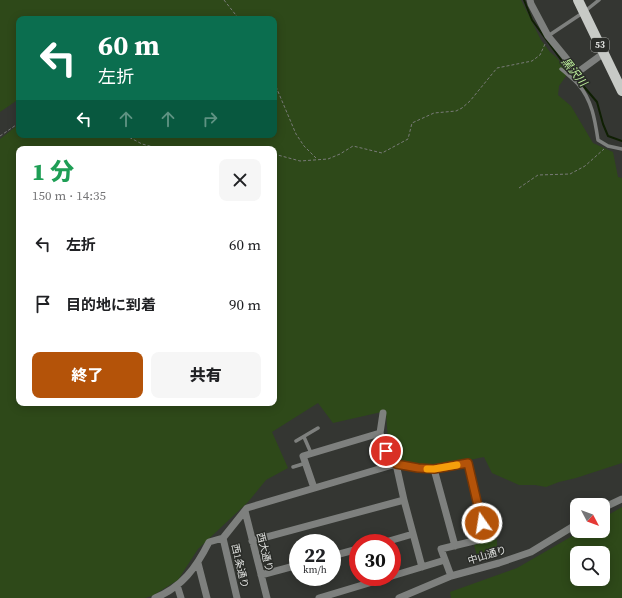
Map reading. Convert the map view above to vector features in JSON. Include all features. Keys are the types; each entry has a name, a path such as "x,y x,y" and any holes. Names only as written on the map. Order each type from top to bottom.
{"main road":[{"name":"53","path":"578,0 622,91"}],"street":[{"path":"530,0 548,36 578,72 604,53"},
{"path":"383,413 380,433 386,451 396,464 422,567"},
{"path":"314,488 304,456 380,433"},
{"path":"155,598 177,585 198,563 209,542 224,538 247,508 396,464 434,469 468,463 486,538 441,549 451,576"},
{"path":"434,469 455,546"},
{"path":"610,505 622,499"},
{"path":"252,541 404,500"},
{"name":"西大通り","path":"244,511 267,598"},
{"name":"中山通り","path":"399,598 451,576 531,552 570,528"},
{"path":"401,537 413,534"},
{"name":"西1条通り","path":"224,538 237,598"},
{"path":"401,573 445,560"},
{"path":"198,563 207,598"},
{"path":"261,575 289,567"},
{"path":"177,585 180,598"},
{"path":"319,598 359,586"}],"lane":[{"path":"548,36 599,0"},
{"path":"562,69 578,84 590,101 594,114 598,140 608,146 622,149"},
{"path":"296,441 318,428"},
{"path":"304,437 311,453"},
{"path":"293,467 306,463"}],"path":[{"path":"224,0 237,16"},
{"path":"277,155 300,161 328,159 353,146 382,152 408,139 412,123 434,113 456,111 462,108 470,101 497,68 532,61 540,55 544,44"},
{"path":"277,89 296,134 304,146 317,159"},
{"path":"0,136 16,125"},
{"path":"130,138 150,146"},
{"path":"520,188 538,175 570,174 585,166 608,146"}],"green space":[{"path":"0,0 521,0 541,40 569,72 559,86 558,95 571,106 593,143 613,152 618,177 622,178 622,463 546,487 519,485 492,473 484,457 438,465 413,465 403,463 396,459 393,455 388,436 386,411 333,423 318,403 272,432 288,468 266,480 248,502 198,549 178,580 152,596 145,598 0,598 0,139 16,126 16,138 277,138 277,16 16,16 16,101 0,112"},
{"path":"622,507 622,598 451,598 450,592 517,568 570,537 610,538 610,514"},
{"path":"497,539 497,546 477,556 474,545"}],"waterway":[{"name":"黒沢川","path":"524,0 532,20 562,61 597,102 608,136 622,141"}],"slow traffic":[{"path":"427,469 457,465"}],"route":[{"path":"386,451 396,464 418,468 434,469 468,463 482,523"}]}
